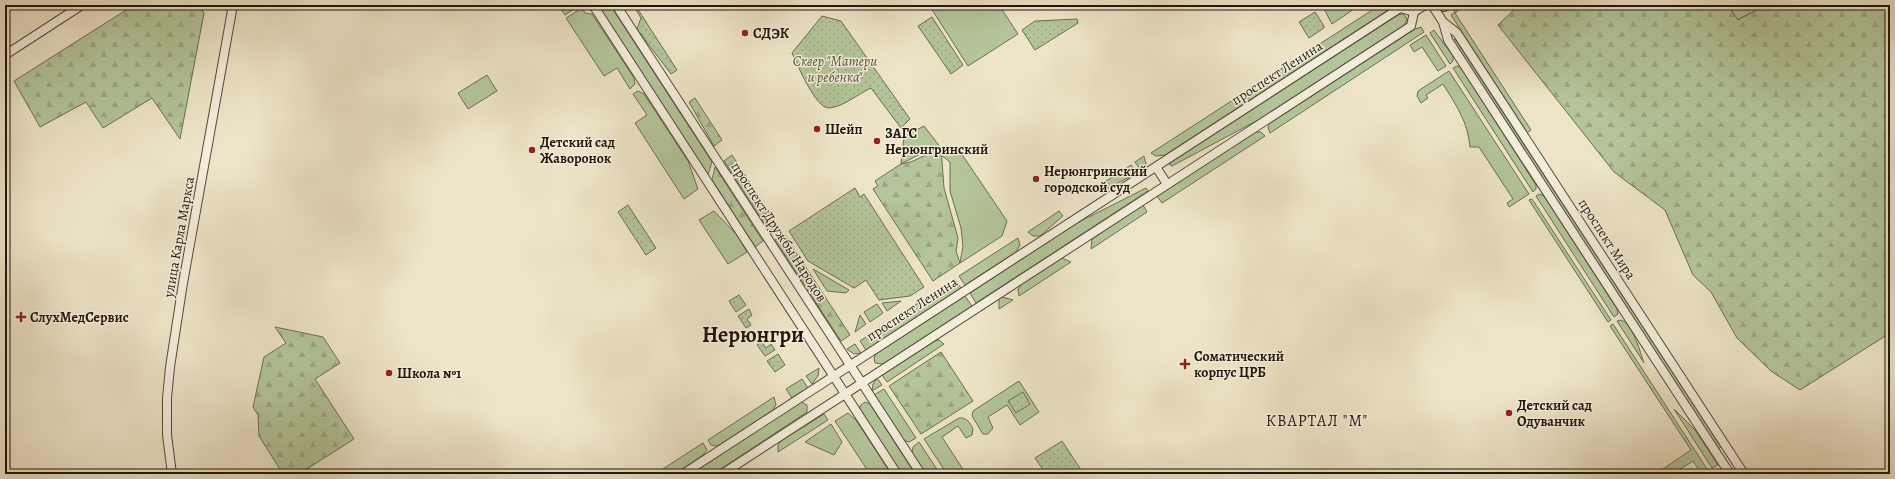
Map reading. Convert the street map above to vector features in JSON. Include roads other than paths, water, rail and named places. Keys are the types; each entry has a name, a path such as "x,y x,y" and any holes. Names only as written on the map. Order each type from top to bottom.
{"street":[{"path":"5,54 82,5"},
{"name":"улица Карла Маркса","path":"172,474 167,435 167,398 170,367 233,5"},
{"path":"592,5 897,474"},
{"name":"проспект Дружбы Народов","path":"616,5 921,474"},
{"path":"722,474 1411,26 1414,12 1425,5"},
{"name":"проспект Мира","path":"1432,5 1443,22 1448,40 1730,474"},
{"path":"1440,5 1444,7 1448,5"},
{"name":"проспект Ленина","path":"683,474 1400,8 1414,12"},
{"name":"проспект Мира","path":"1443,22 1458,33 1744,474"},
{"path":"1156,167 1167,184"}],"place":[{"name":"СДЭК","path":"745,33"},
{"name":"Шейп","path":"817,129"},
{"name":"ЗАГС Нерюнгринский","path":"877,141"},
{"name":"Детский сад Жаворонок","path":"532,150"},
{"name":"Нерюнгринский городской суд","path":"1036,179"},
{"name":"СлухМедСервис","path":"21,317"},
{"name":"Соматический корпус ЦРБ","path":"1185,364"},
{"name":"Школа №1","path":"389,373"},
{"name":"Детский сад Одуванчик","path":"1509,413"}],"district":[{"name":"Нерюнгри","path":"753,335"},
{"name":"КВАРТАЛ \"М\"","path":"1317,421"}],"park label":[{"name":"Сквер \"Матери и ребенка\"","path":"835,70"}]}
